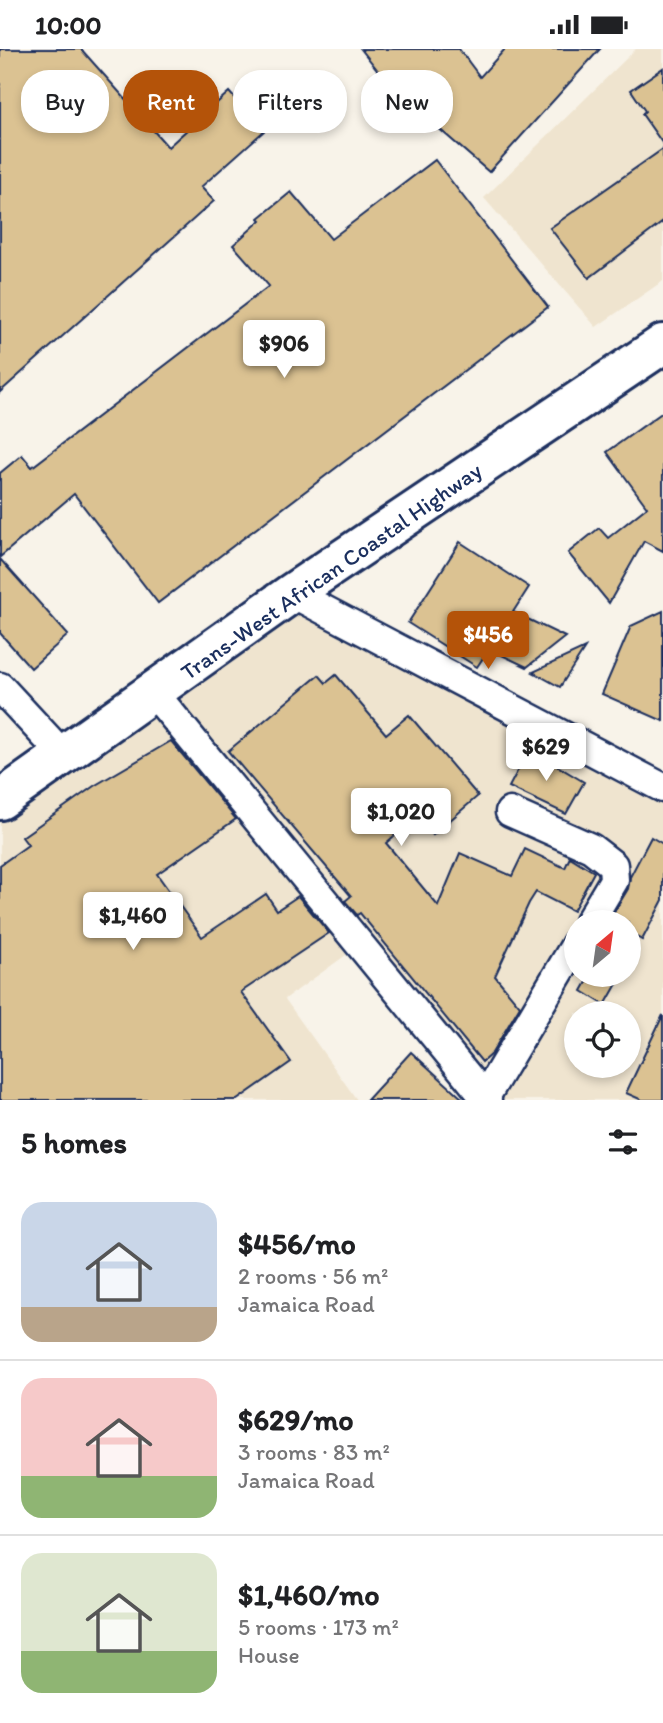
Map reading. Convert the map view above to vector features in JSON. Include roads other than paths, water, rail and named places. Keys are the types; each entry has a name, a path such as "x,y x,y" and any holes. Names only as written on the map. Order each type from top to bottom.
{"highway":[{"name":"Trans-West African Coastal Highway","path":"0,800 292,593 663,344"}],"street":[{"path":"292,593 663,788"},
{"path":"0,687 64,756"},
{"path":"154,693 486,1099 564,965"},
{"path":"510,812 591,848 613,865 614,880 596,910"}]}
